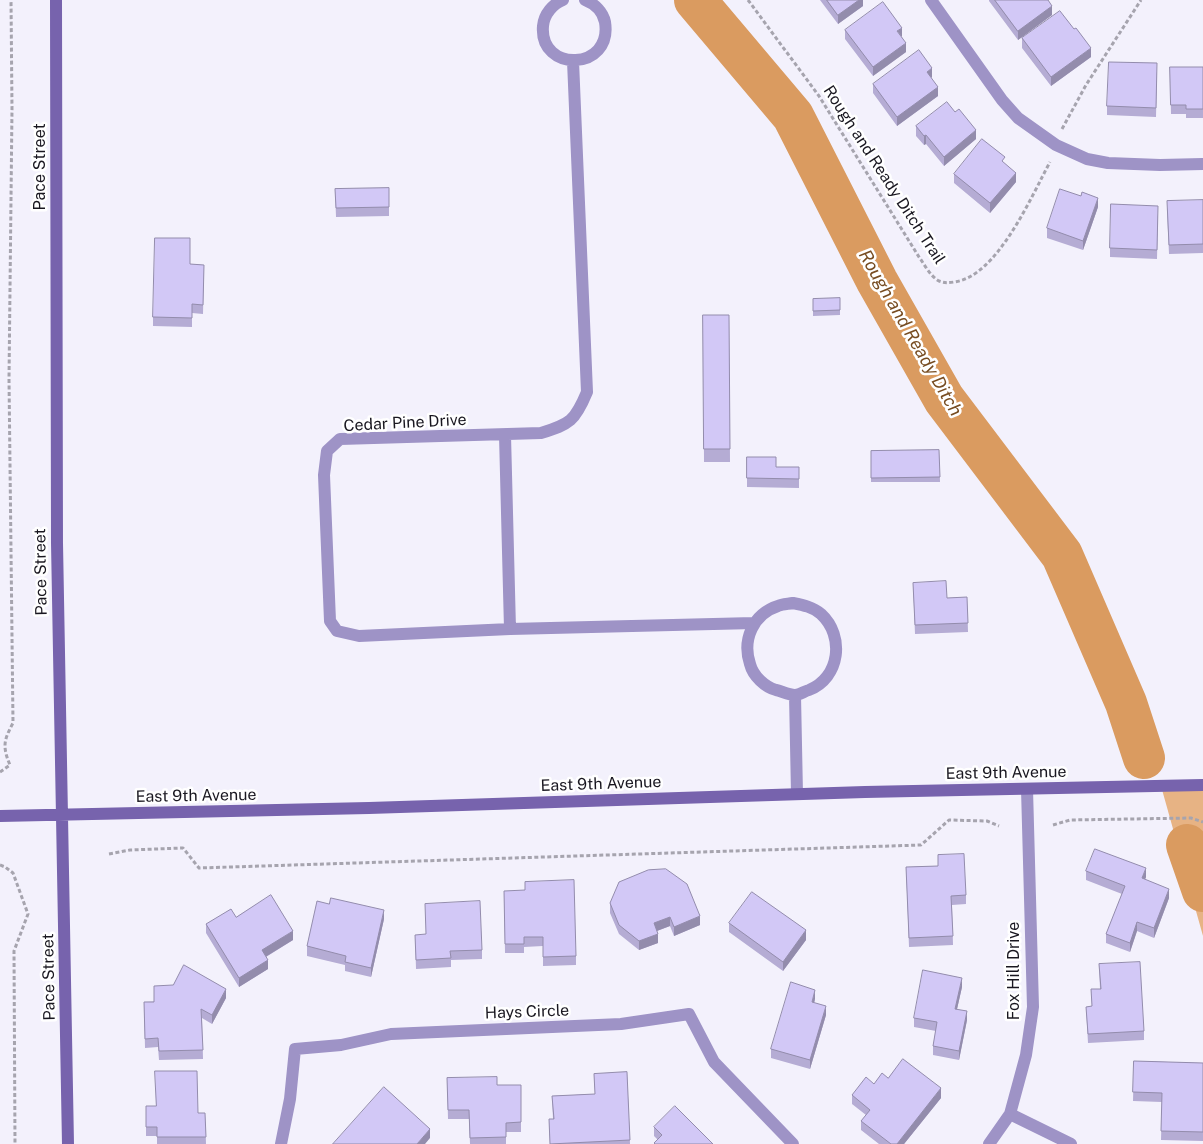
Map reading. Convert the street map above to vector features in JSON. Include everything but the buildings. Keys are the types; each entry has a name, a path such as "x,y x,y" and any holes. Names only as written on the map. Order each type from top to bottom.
{"main road":[{"name":"Pace Street","path":"56,0 57,543 68,1144"},
{"name":"East 9th Avenue","path":"0,816 61,816 797,794 1203,785"}],"street":[{"path":"563,0 552,6 546,15 543,24 543,35 546,45 553,53 562,59 573,61 583,60 600,48 606,29 604,19 599,10 592,2 585,0"},
{"path":"930,0 1002,100 1018,118 1056,145 1087,159 1108,163 1203,164"},
{"name":"Cedar Pine Drive","path":"573,61 587,392 579,411 564,426 541,433 340,439 327,451 324,474 330,621 337,631 359,636 510,629 754,623"},
{"path":"505,435 510,629"},
{"path":"793,603 807,606 820,613 830,624 836,637 837,652 833,666 826,678 814,688 795,695 771,688 759,680 750,667 747,652 748,637 754,623 764,612 778,606 793,603"},
{"path":"795,695 797,794"},
{"name":"Fox Hill Drive","path":"988,1144 1010,1114 1026,1055 1033,1007 1027,789"},
{"name":"Hays Circle","path":"282,1144 290,1100 295,1049 341,1045 390,1034 621,1024 689,1014 714,1062 793,1144"},
{"path":"1010,1114 1071,1144"}],"path":[{"path":"0,772 10,765 4,751 5,738 14,723 9,389 12,108 11,0"},
{"name":"Rough and Ready Ditch Trail","path":"748,0 819,96 919,257 937,280 946,283 965,279 973,275 994,257 1020,217 1056,145"},
{"path":"1056,145 1086,85 1142,0"},
{"path":"1053,825 1070,820 1191,818 1203,822"},
{"path":"108,854 130,850 183,848 199,868 921,845 949,820 987,821 998,826"},
{"path":"0,866 13,873 28,914 14,951 15,1144"}],"shaded area":[{"path":"1203,785 1203,936 1161,786"}],"waterway":[{"name":"Rough and Ready Ditch","path":"695,0 793,116 877,281 944,399 1062,555 1126,703 1144,758"},
{"name":"Rough and Ready Ditch","path":"1187,845 1203,891"}]}
